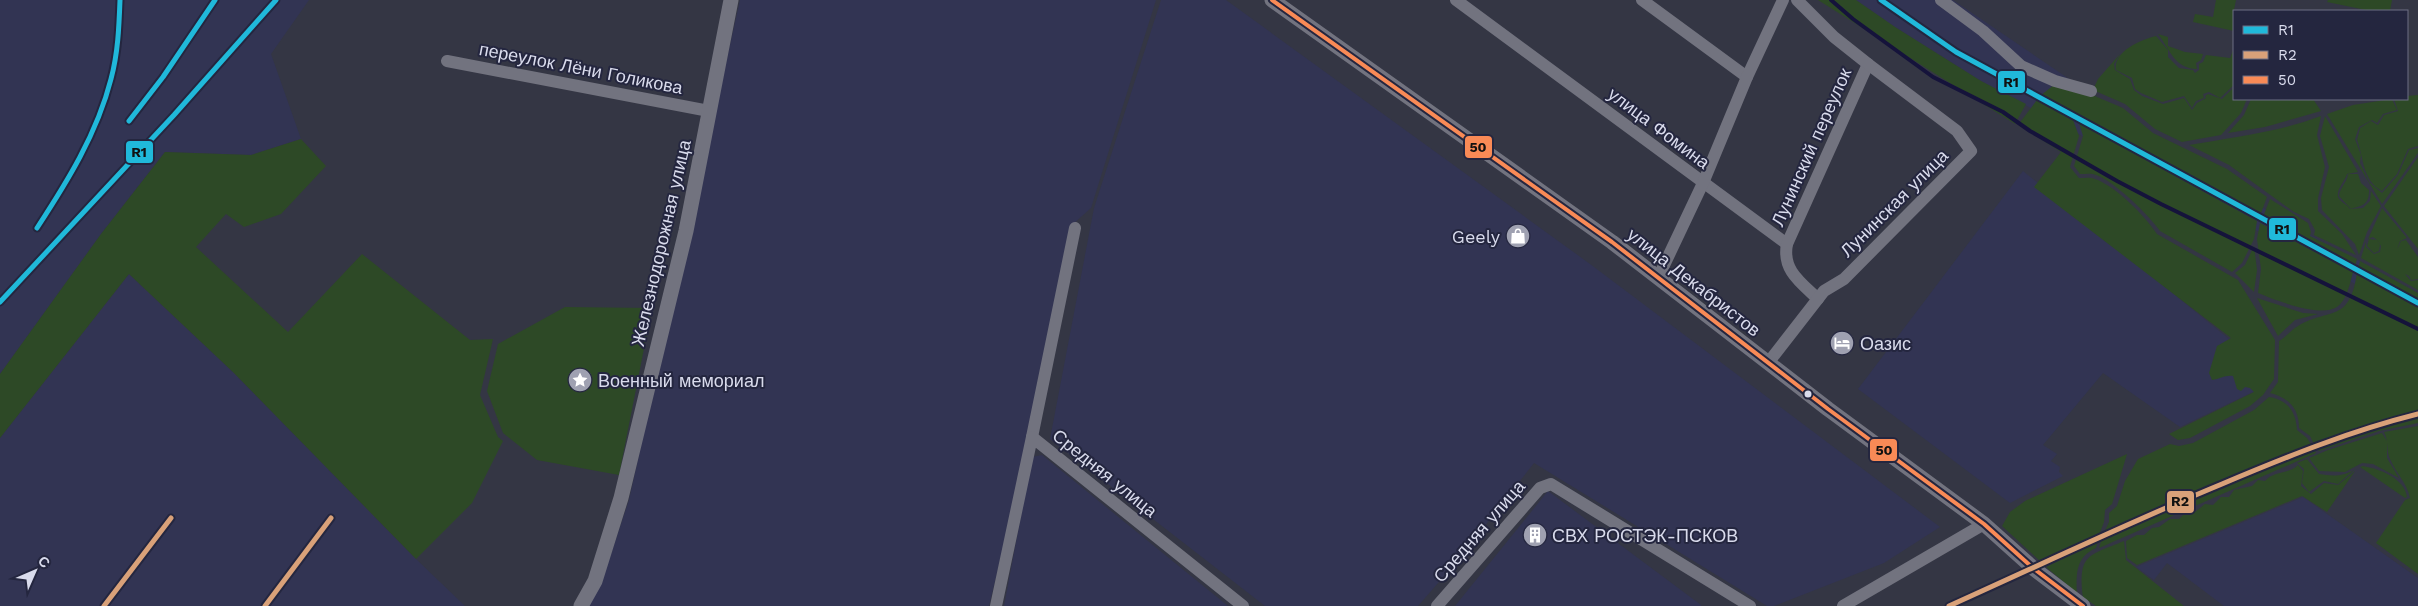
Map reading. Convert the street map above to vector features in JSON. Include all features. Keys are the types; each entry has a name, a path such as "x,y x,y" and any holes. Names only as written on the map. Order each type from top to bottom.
{"street":[{"name":"Железнодорожная улица","path":"581,606 595,580 621,498 686,232 731,0"},
{"name":"улица Декабристов","path":"1272,0 1612,242 1768,363 1984,524 2034,568 2083,606"},
{"name":"улица Фомина","path":"1456,0 1787,244"},
{"path":"1642,0 1747,77"},
{"path":"1658,278 1703,183 1747,77 1783,0"},
{"name":"Лунинская улица","path":"1768,363 1824,291 1844,279 1971,151 1958,131 1834,37 1797,0"},
{"path":"1941,0 1983,31 2021,66 2055,81 2091,91"},
{"name":"переулок Лёни Голикова","path":"447,61 709,111"},
{"name":"Лунинский переулок","path":"1787,244 1868,64"},
{"path":"1032,437 1075,228"},
{"path":"1787,244 1785,256 1788,267 1818,299"},
{"name":"Средняя улица","path":"996,606 1032,437 1243,606"},
{"name":"Средняя улица","path":"1437,606 1540,488 1551,484 1750,606"},
{"path":"1842,606 1984,524"}],"shaded area":[{"path":"0,0 309,0 271,54 301,139 251,155 165,152 101,234 0,374"},
{"path":"740,0 1156,0 1091,208 1073,224 1047,367 989,606 588,606 601,584 629,500"},
{"path":"1161,0 1226,0 1590,264 1940,527 1884,563 1774,606 1767,606 1534,463 1459,559 1418,606 1265,606 1050,439 1094,208"},
{"path":"1856,0 1953,0 2075,83 2114,123 2353,259 2418,293 2418,318 1981,81"},
{"path":"2023,171 2240,348 2259,389 2180,427 2103,373 2043,445 2057,454 2051,461 2060,467 2059,472 2063,476 2010,503 1858,389"},
{"path":"129,274 234,373 416,559 465,606 0,606 0,438"},
{"path":"1042,455 1228,606 1004,606 1032,457"},
{"path":"1548,491 1701,605 1701,606 1455,606"},
{"path":"2303,497 2418,578 2418,606 2224,606 2167,563 2154,580 2136,567"}],"green space":[{"path":"1818,0 1856,0 1981,81 2026,104 2015,124"},
{"path":"2216,0 2236,0 2233,10 2233,31 2193,22 2195,14 2213,17"},
{"path":"2328,0 2392,0 2390,10 2366,10 2327,2"},
{"path":"2158,34 2168,37 2168,46 2185,52 2203,54 2201,60 2196,63 2197,69 2189,68 2178,62"},
{"path":"2156,36 2168,50 2168,57 2179,68 2193,70 2195,73 2199,70 2199,64 2203,62 2206,55 2230,58 2233,50 2233,86 2220,98 2209,92 2203,94 2204,98 2196,101 2192,108 2184,96 2162,102 2141,93 2135,89 2132,78 2116,70 2116,63 2123,52 2143,40"},
{"path":"2120,54 2114,64 2115,70 2130,79 2134,90 2142,96 2163,104 2184,98 2192,110 2208,94 2222,99 2233,88 2233,100 2247,100 2241,113 2221,135 2182,142 2155,129 2125,104 2093,90 2098,79"},
{"path":"2055,84 2090,94 2123,108 2153,133 2227,169 2267,197 2260,216 2040,96"},
{"path":"2418,95 2418,146 2408,149 2397,174 2382,191 2375,186 2367,175 2357,140 2360,128 2371,121 2378,125 2384,115 2398,111 2394,100 2408,100 2408,96"},
{"path":"2037,100 2073,120 2079,136 2070,167 2079,178 2093,178 2112,188 2138,211 2157,234 2238,280 2275,340 2274,379 2263,395 2250,406 2190,438 2178,440 2169,434 2254,392 2250,388 2245,387 2241,391 2237,389 2233,376 2212,380 2209,373 2217,346 2231,338 2034,187 2061,152 2018,125"},
{"path":"2251,100 2314,100 2321,111 2265,127 2228,133 2244,115"},
{"path":"2392,100 2397,110 2383,114 2377,123 2372,120 2359,127 2355,139 2361,155 2360,163 2369,182 2382,193 2398,175 2409,150 2418,148 2418,153 2382,204 2327,114 2353,105"},
{"path":"2321,116 2317,135 2325,167 2318,198 2318,211 2342,234 2356,255 2314,235 2315,230 2309,219 2294,212 2229,165 2189,145 2272,130"},
{"path":"2325,116 2358,172 2347,174 2338,191 2339,198 2350,209 2363,208 2370,201 2371,191 2381,206 2367,232 2359,255 2355,244 2322,210 2321,198 2329,167 2320,136"},
{"path":"2079,123 2257,221 2254,239 2242,263 2232,272 2160,231 2131,199 2103,178 2093,174 2080,174 2074,166 2083,136"},
{"path":"301,139 326,166 281,214 244,227 226,214 196,247 288,332 362,254 470,340 493,339 480,395 498,437 503,441 472,503 416,559 234,373 129,274 0,438 0,374 101,234 165,152 251,155"},
{"path":"2418,157 2418,249 2384,206"},
{"path":"2348,174 2358,174 2361,183 2369,190 2367,201 2351,209 2339,196"},
{"path":"2270,199 2308,223 2311,232 2310,236 2357,259 2355,267 2263,217"},
{"path":"2382,208 2407,238 2400,241 2397,249 2401,241 2406,240 2418,257 2418,279 2411,280 2405,274 2411,281 2418,280 2418,290 2361,258 2366,242 2366,247 2374,254 2380,252 2381,246 2373,237 2368,239"},
{"path":"2260,223 2353,272 2348,291 2337,307 2329,310 2309,309 2258,293 2261,269 2257,239"},
{"path":"2369,239 2377,240 2380,245 2379,251 2374,253 2367,246"},
{"path":"2254,246 2257,270 2254,292 2235,273 2245,265"},
{"path":"2360,261 2418,293 2418,301 2358,269"},
{"path":"2357,273 2418,306 2418,412 2374,423 2314,444 2310,436 2299,428 2299,421 2292,405 2283,398 2270,393 2278,382 2279,341 2309,320 2336,312 2343,307 2349,300"},
{"path":"2257,298 2303,313 2318,314 2295,320 2278,336"},
{"path":"565,307 652,308 619,475 537,460 503,433 487,391 498,344"},
{"path":"2269,397 2281,401 2290,408 2295,418 2297,430 2311,444 2141,515 2104,533 2109,522 2109,513 2117,506 2125,481 2138,459 2170,444 2179,446 2193,443 2254,410"},
{"path":"2418,415 2418,423 2379,431 2319,451 2315,446 2376,426"},
{"path":"2418,426 2418,574 2376,543 2405,500 2410,498 2390,459 2384,432"},
{"path":"2382,433 2387,441 2387,458 2399,478 2373,464 2362,463 2345,472 2319,471 2309,458 2328,450"},
{"path":"2313,447 2316,453 2099,548 2102,538 2143,518"},
{"path":"2127,454 2112,504 2105,510 2104,522 2099,535 2040,561 2002,526 2010,512 2025,501"},
{"path":"2307,459 2319,474 2337,475 2354,470 2338,484 2324,481 2309,492 2302,483 2304,469 2297,463"},
{"path":"2298,465 2303,471 2301,486 2311,494 2324,483 2338,485 2355,471 2327,512 2302,496 2137,565 2127,558 2126,541 2137,535 2144,535 2152,528 2159,527 2170,519 2179,519 2185,513 2195,512 2205,504 2213,505 2221,497 2229,497 2234,490 2252,486 2258,480 2265,481"},
{"path":"2360,467 2377,469 2390,475 2405,490 2407,497 2405,498"},
{"path":"2098,541 2096,548 2084,556 2081,561 2077,572 2077,593 2046,567"},
{"path":"2124,541 2126,560 2184,606 2096,606 2083,597 2082,572 2088,558"}],"waterway":[{"path":"1831,0 1853,19 1933,77 2003,112 2030,131 2117,181 2418,329"}],"transit line":[{"name":"R1","path":"37,228 80,157 98,119 111,79 115,59 119,30 120,0"},
{"name":"R1","path":"129,121 163,77 215,0"},
{"name":"R1","path":"0,302 174,115 276,0"},
{"name":"50","path":"1272,0 1612,242 1828,409 1984,524 2033,568 2083,606"},
{"name":"R1","path":"1881,0 1956,52 2418,303"},
{"name":"R2","path":"1949,606 2153,513 2270,464 2343,436 2418,414"},
{"name":"R2","path":"104,606 171,518"},
{"name":"R2","path":"265,606 331,518"}],"place":[{"name":"Geely","path":"1518,236"},
{"name":"Оазис","path":"1842,343"},
{"name":"Военный мемориал","path":"580,380"},
{"name":"СВХ РОСТЭК-ПСКОВ","path":"1535,535"}]}
